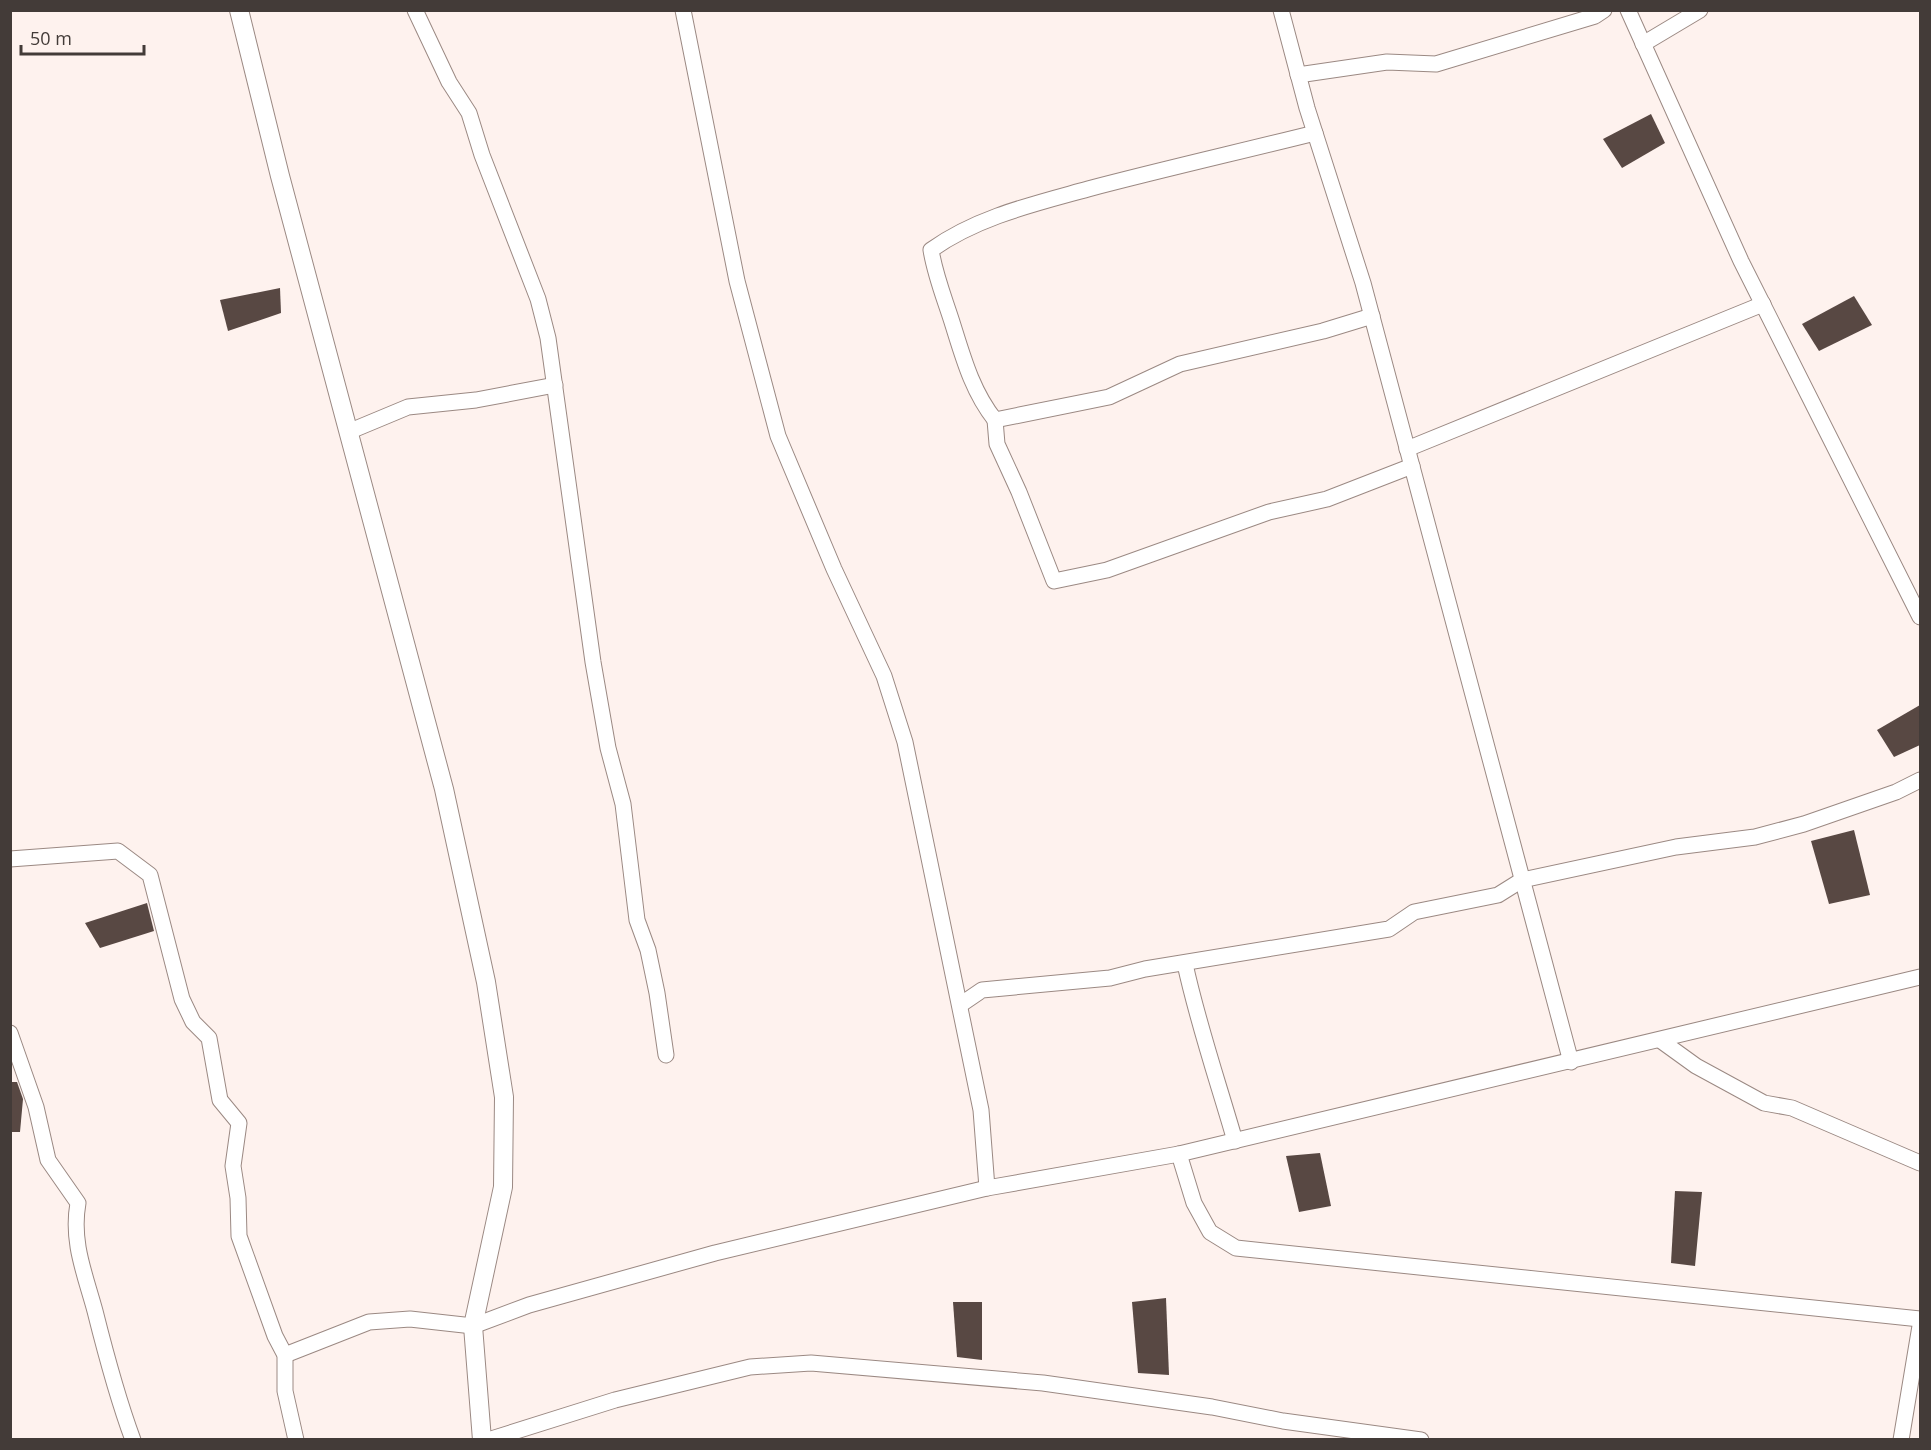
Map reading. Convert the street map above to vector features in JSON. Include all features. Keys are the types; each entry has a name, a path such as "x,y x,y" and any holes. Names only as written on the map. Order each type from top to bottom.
{"street":[{"path":"239,10 348,432 444,789 486,982 504,1097 503,1186 473,1326 482,1440"},
{"path":"415,10 449,82 469,113 482,154 538,299 555,385 593,662 608,748 623,804 637,920 648,950 666,1055"},
{"path":"683,10 737,281 778,436 834,569 884,676 905,742 981,1110 987,1188"},
{"path":"1281,10 1315,133 1372,316 1571,1062"},
{"path":"1298,75 1387,62 1436,64 1595,16 1604,10"},
{"path":"1628,10 1763,304 1920,617"},
{"path":"1643,44 1700,10"},
{"path":"1315,133 1181,164 1024,207 956,232 931,250 935,274 968,374 984,406 995,420 997,444 1019,492 1054,581 1107,570 1269,512 1327,499 1412,466"},
{"path":"1407,449 1763,304"},
{"path":"995,420 1109,397 1180,364 1372,316"},
{"path":"348,432 408,407 476,400 555,385"},
{"path":"960,1005 982,990 1110,978 1145,969 1389,929 1414,912 1498,895 1522,880 1676,847 1755,837 1854,807 1920,780"},
{"path":"10,859 118,851 150,875 183,999 193,1022 209,1038 220,1100 239,1123 232,1166 238,1198 239,1236 275,1336 285,1355 285,1391 296,1440"},
{"path":"1185,964 1200,1026 1235,1141"},
{"path":"285,1355 369,1322 410,1319 473,1326 530,1305 716,1253 987,1188 1179,1154 1571,1062 1920,976"},
{"path":"10,1033 36,1107 48,1160 78,1203 75,1220 80,1266 94,1309 115,1391 133,1440"},
{"path":"1660,1040 1696,1066 1764,1102 1792,1108 1920,1163"},
{"path":"1179,1154 1194,1203 1210,1232 1236,1248 1920,1318"},
{"path":"1901,1440 1920,1326"},
{"path":"488,1440 615,1400 750,1367 811,1363 1043,1383 1421,1440"}],"building":[{"path":"1651,114 1665,143 1622,168 1603,139"},
{"path":"280,288 281,313 228,331 220,300"},
{"path":"1854,296 1872,325 1819,351 1802,324"},
{"path":"1920,705 1920,745 1894,757 1877,730"},
{"path":"1854,830 1870,895 1829,904 1811,841"},
{"path":"147,903 154,931 100,948 85,923"},
{"path":"10,1082 17,1082 23,1099 20,1132 10,1132"},
{"path":"1320,1153 1331,1206 1299,1212 1286,1156"},
{"path":"1675,1191 1702,1192 1695,1266 1671,1263"},
{"path":"1166,1298 1169,1375 1138,1373 1132,1302"},
{"path":"953,1302 982,1302 982,1360 957,1357"}]}
